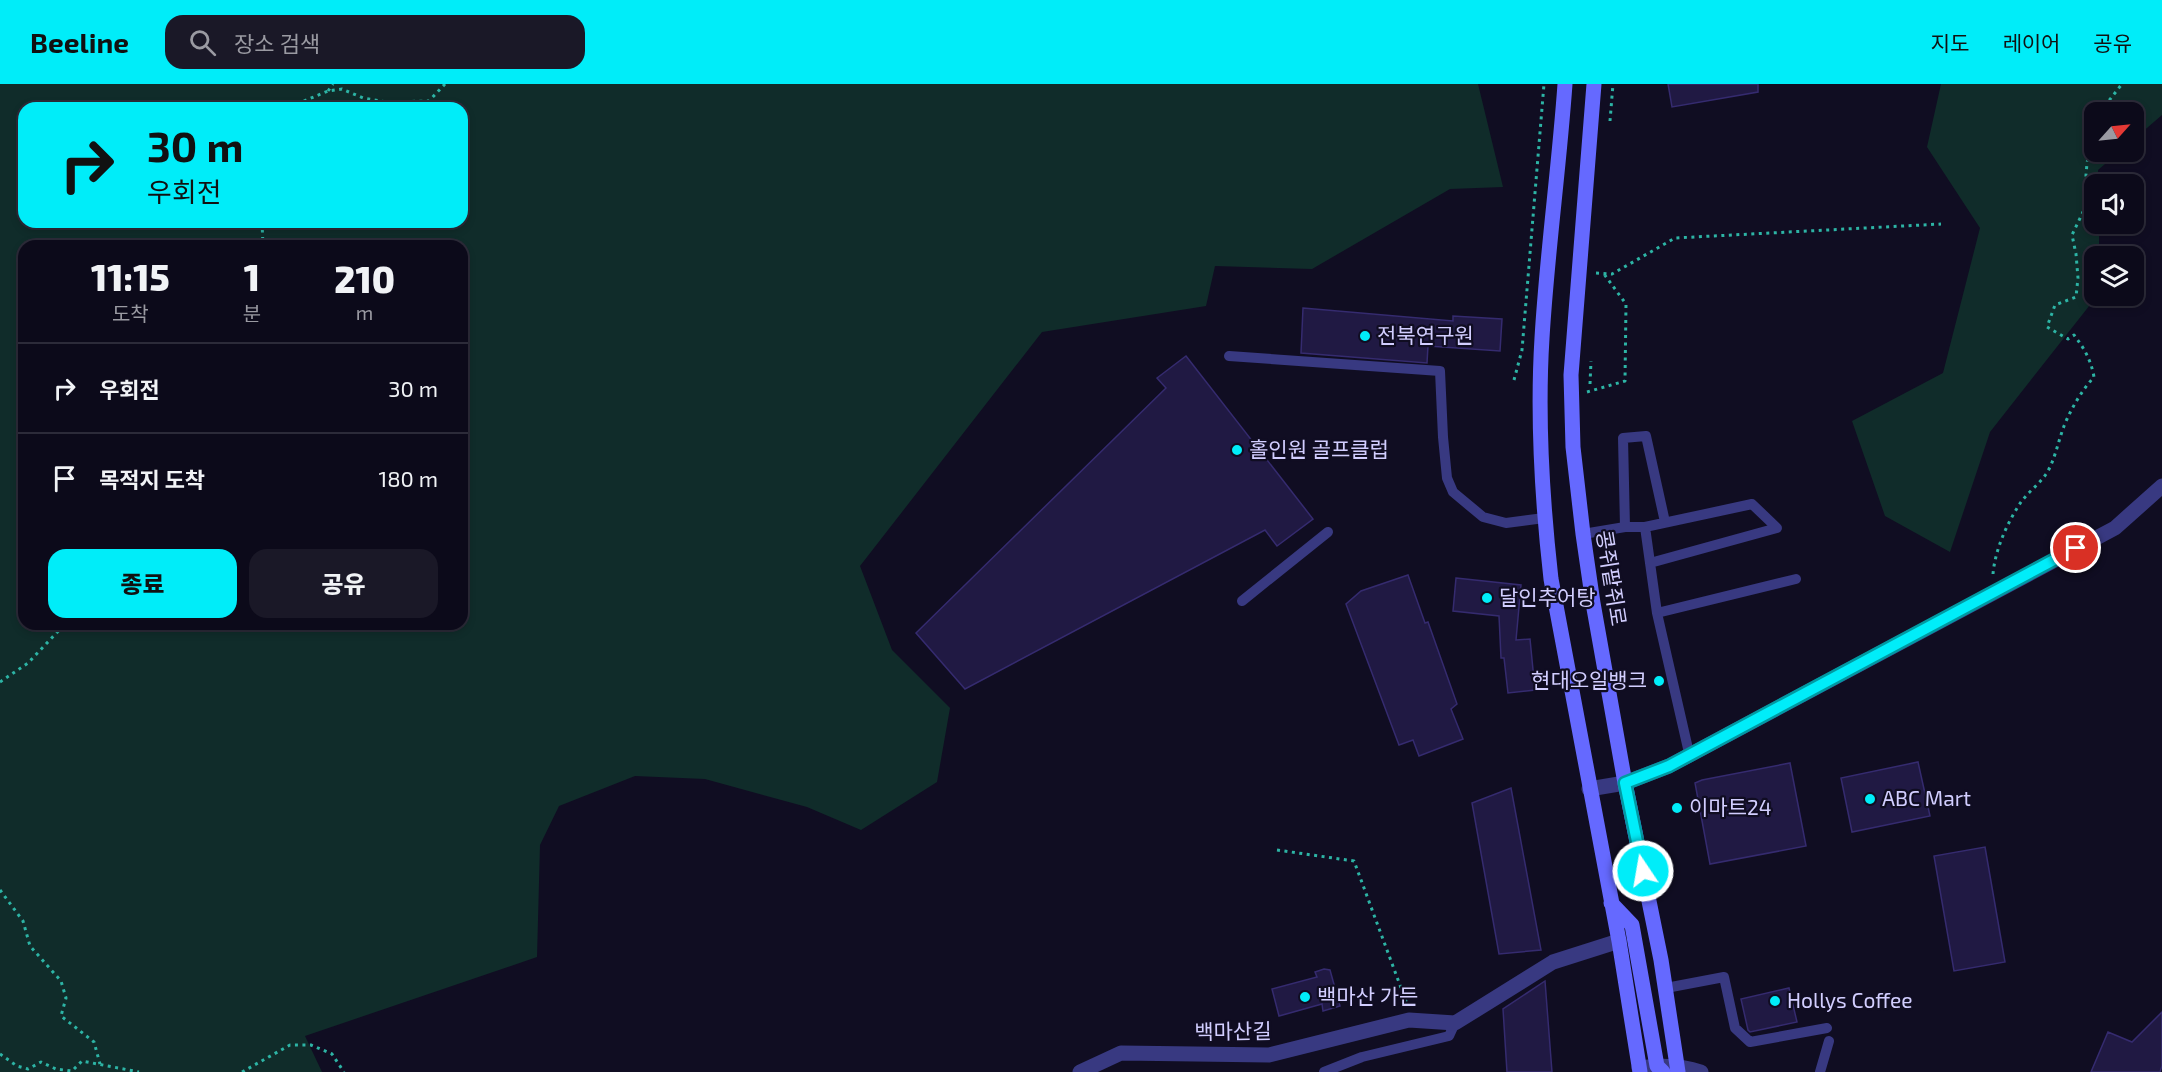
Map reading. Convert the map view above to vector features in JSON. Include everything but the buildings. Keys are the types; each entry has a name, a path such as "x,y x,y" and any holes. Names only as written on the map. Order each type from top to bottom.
{"main road":[{"path":"1565,84 1542,339 1541,440 1544,518 1553,590 1619,941 1639,1070"},
{"name":"콩쥐팥쥐로","path":"1594,84 1571,375 1573,447 1583,534 1625,783 1666,988 1669,1069"},
{"path":"1611,903 1632,925 1669,1069"}],"street":[{"path":"1589,789 1625,783 1669,766 1689,753 2115,528 2162,486"},
{"path":"1455,1023 1553,962 1619,941"},
{"name":"백마산길","path":"1080,1072 1121,1053 1269,1055 1413,1020 1455,1023"},
{"path":"1639,1070 1669,1069 1701,1072"}],"lane":[{"path":"1229,356 1440,371 1447,478 1453,492 1483,517 1506,523 1544,518"},
{"path":"1625,527 1623,438 1646,436 1665,522"},
{"path":"1583,534 1625,527 1645,527 1752,504 1777,528 1650,562"},
{"path":"1645,527 1657,614 1689,753"},
{"path":"1242,601 1328,532"},
{"path":"1657,614 1796,579"},
{"path":"1666,988 1724,977 1735,1028 1750,1042 1827,1028"},
{"path":"1324,1072 1362,1057 1449,1036 1455,1023"},
{"path":"1820,1072 1829,1041"}],"path":[{"path":"328,91 333,84"},
{"path":"420,102 429,101 446,84"},
{"path":"1514,380 1522,350 1544,84"},
{"path":"2108,102 2122,84"},
{"path":"302,102 328,91 342,89 363,98 402,102"},
{"path":"1998,590 1993,581 1994,558 1998,549 2022,502 2046,474 2057,452 2066,420 2084,389 2094,377 2092,362 2074,335 2068,339 2047,327 2055,305 2076,297 2077,266 2072,235 2083,212 2087,162"},
{"path":"1579,272 1612,274 1675,238 1941,224"},
{"path":"1572,396 1625,381 1626,304 1604,274"},
{"path":"0,682 28,663 59,630"},
{"path":"1277,850 1354,861 1413,1020"},
{"path":"0,890 23,921 30,946 61,981 66,998 61,1016 94,1042 100,1064"},
{"path":"242,1072 290,1045 311,1045 332,1054 344,1072"},
{"path":"0,1054 16,1066 28,1069 41,1062 56,1069 72,1071 82,1061 139,1072"}],"green space":[{"path":"0,84 1478,84 1503,187 1450,189 1312,269 1215,266 1206,306 1042,332 860,566 892,650 950,708 937,782 861,830 807,807 705,779 635,776 559,806 540,845 537,957 305,1036 322,1072 0,1072"},
{"path":"1941,84 2162,84 2162,115 2144,131 2144,102 2084,102 2084,162 2107,162 2098,170 2098,174 2084,174 2084,234 2099,234 2099,246 2084,246 2084,306 2089,306 1990,432 1950,552 1885,516 1852,421 1943,373 1980,228 1927,147"}],"place":[{"name":"전북연구원","path":"1365,336"},
{"name":"홀인원 골프클럽","path":"1237,450"},
{"name":"달인추어탕","path":"1487,598"},
{"name":"현대오일뱅크","path":"1659,681"},
{"name":"ABC Mart","path":"1870,799"},
{"name":"이마트24","path":"1677,808"},
{"name":"백마산 가든","path":"1305,997"},
{"name":"Hollys Coffee","path":"1775,1001"}],"route":[{"path":"1643,871 1625,783 1669,766 1689,753 2076,548"}]}
